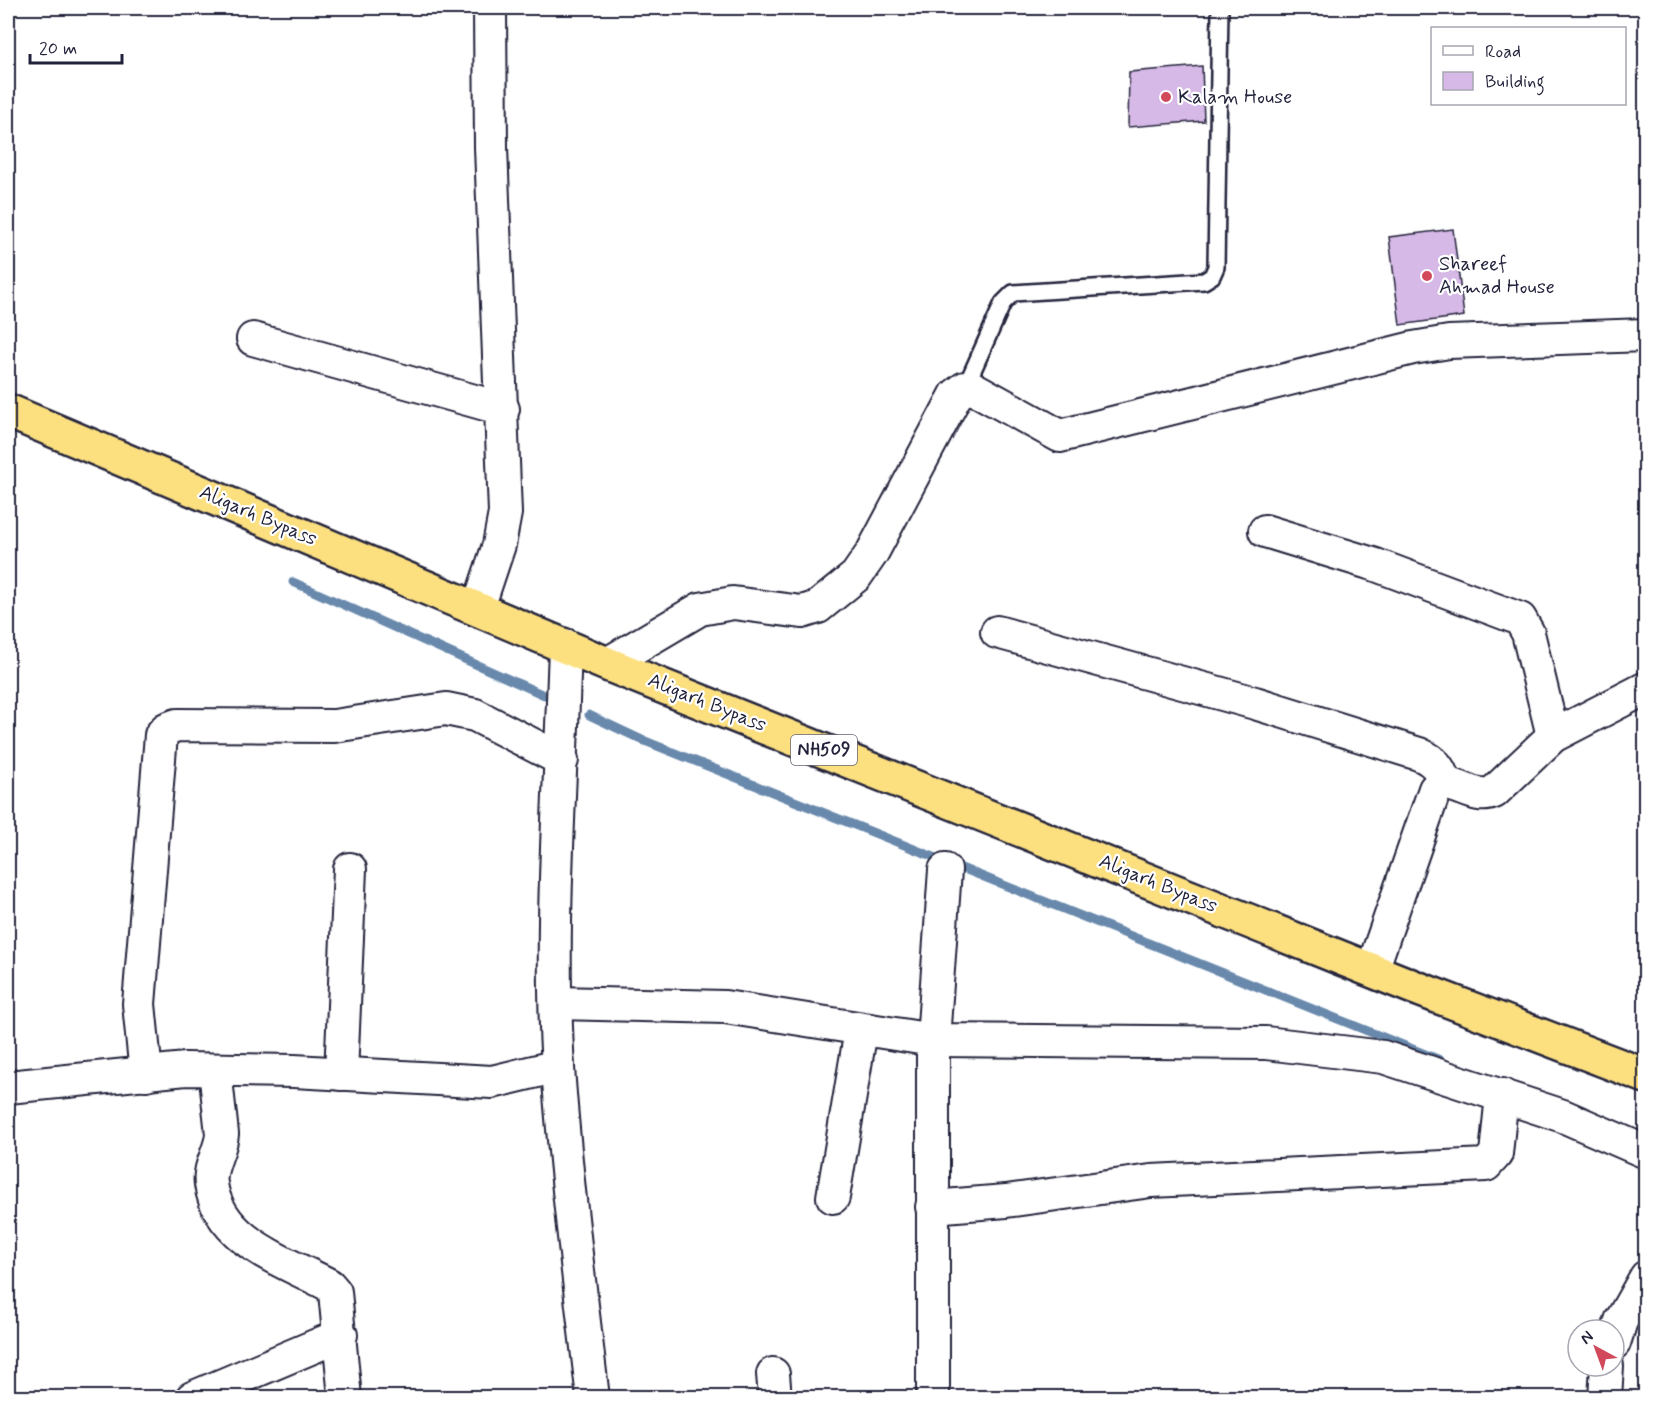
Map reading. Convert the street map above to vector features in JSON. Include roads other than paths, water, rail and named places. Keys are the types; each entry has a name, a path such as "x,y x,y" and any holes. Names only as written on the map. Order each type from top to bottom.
{"highway":[{"name":"Aligarh Bypass","path":"8,411 608,664 1372,970 1646,1076"}],"street":[{"path":"478,608 499,545 505,513 503,409 491,147 490,8"},
{"path":"608,664 700,609 733,603 802,612 818,607 833,596 856,576 872,553 956,395 965,388 973,388 1060,436 1413,348 1449,342 1646,335"},
{"path":"253,339 503,409"},
{"path":"1265,531 1376,565 1520,619 1528,633 1553,736"},
{"path":"997,632 1255,704 1419,754 1431,759 1440,768 1445,784"},
{"path":"565,645 556,916 558,1066 576,1257 593,1398"},
{"path":"1372,970 1435,789 1445,784 1485,796 1494,792 1553,736 1646,688"},
{"path":"146,1074 139,1004 161,735 166,729 177,725 334,726 446,709 475,716 562,760"},
{"path":"341,1074 350,869"},
{"path":"933,1398 933,1040 945,870"},
{"path":"557,1003 724,1007 933,1040 1266,1043 1390,1058 1597,1129 1646,1152"},
{"path":"833,1197 861,1030"},
{"path":"8,1087 186,1069 492,1082 558,1066"},
{"path":"215,1070 222,1145 213,1166 211,1185 224,1217 244,1240 328,1285 335,1292 345,1398"},
{"path":"932,1207 1006,1201 1151,1181 1486,1165 1496,1154 1503,1095"},
{"path":"1623,1318 1646,1277"},
{"path":"192,1398 340,1335"},
{"path":"1605,1398 1606,1378"}],"lane":[{"path":"965,388 1003,303 1013,293 1204,281 1212,276 1216,267 1220,8"}],"waterway":[{"path":"293,582 544,695"},
{"path":"589,715 640,739 1440,1060"}],"place":[{"name":"Kalam House","path":"1166,97"},
{"name":"Shareef Ahmad House","path":"1427,276"}]}
